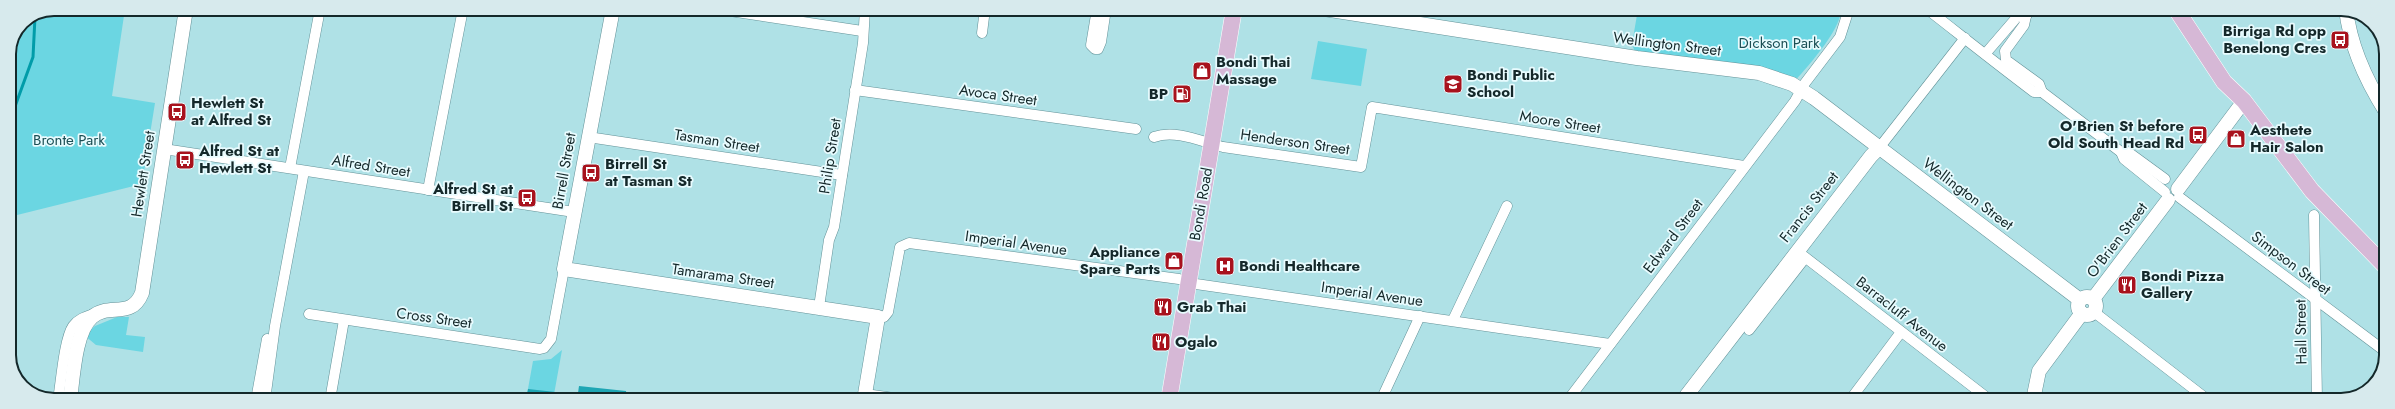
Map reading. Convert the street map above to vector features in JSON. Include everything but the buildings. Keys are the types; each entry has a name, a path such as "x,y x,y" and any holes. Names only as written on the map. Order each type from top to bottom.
{"main road":[{"name":"Bondi Road","path":"1170,393 1233,16"},
{"path":"2181,16 2224,82 2244,101 2312,191 2379,260"},
{"path":"2191,16 2232,77 2244,101"}],"street":[{"name":"Hewlett Street","path":"59,393 68,337 73,326 81,318 98,313 129,308 136,303 142,293 185,16"},
{"path":"290,168 319,16"},
{"path":"428,190 462,16"},
{"name":"Birrell Street","path":"551,339 612,16"},
{"path":"763,16 862,31"},
{"name":"Philip Street","path":"819,307 829,240 834,227 863,43 862,31 864,16"},
{"path":"982,33 984,16"},
{"path":"1096,16 1091,45 1095,49 1098,49 1102,42 1105,16"},
{"name":"Wellington Street","path":"1368,16 1622,56 1758,73 1777,78 1801,90 1879,148 2199,393"},
{"name":"Edward Street","path":"1573,393 1744,166 1795,102 1801,90 1840,37 1847,16"},
{"name":"Simpson Street","path":"1936,16 1986,52 1996,64 2034,92 2042,92"},
{"path":"1986,52 2019,16"},
{"name":"Simpson Street","path":"2027,16 2024,25 2004,51 2006,60 2039,84 2042,92 2121,152 2124,159 2171,191 2379,347"},
{"path":"2348,16 2356,49 2368,80 2379,100"},
{"name":"Francis Street","path":"1749,330 1870,156 1879,148 1965,38"},
{"name":"Avoca Street","path":"855,90 1136,129"},
{"name":"O'Brien Street","path":"2034,393 2039,371 2171,191 2244,101"},
{"name":"Henderson Street","path":"1212,143 1223,147 1360,167 1372,107"},
{"name":"Moore Street","path":"1372,107 1744,166"},
{"path":"1154,137 1167,135 1202,140 1212,143"},
{"name":"Tasman Street","path":"588,136 842,175"},
{"name":"Alfred Street","path":"164,149 574,212"},
{"path":"266,393 276,326 304,171"},
{"path":"1454,320 1507,206"},
{"name":"Hall Street","path":"2314,215 2317,393"},
{"name":"Imperial Avenue","path":"878,317 884,317 888,312 898,250 906,243 1454,320 1610,344"},
{"name":"Francis Street","path":"1690,393 1801,254"},
{"name":"Barracluff Avenue","path":"1801,254 1981,393"},
{"name":"Tamarama Street","path":"564,269 878,317"},
{"path":"71,393 81,334 88,321 98,313"},
{"name":"Cross Street","path":"309,314 535,348 544,348 551,339"},
{"path":"1384,393 1420,316"},
{"path":"866,393 878,317"},
{"path":"331,393 344,320"},
{"path":"257,393 268,333 276,326"},
{"path":"1855,393 1901,332"}],"green space":[{"name":"Bronte Park","path":"54,16 124,16 112,96 155,103 142,184 16,215 16,54 19,39 22,33 33,22 46,17"},
{"name":"Dickson Park","path":"1637,16 1840,16 1836,27 1822,49 1792,84 1637,58 1632,44"},
{"path":"1318,41 1367,49 1361,86 1311,79"},
{"path":"117,317 129,317 126,335 145,337 143,352 96,345 84,335 95,326"},
{"path":"562,350 554,393 527,393 533,361 551,359"}],"shaded area":[{"path":"579,386 626,391 626,393 578,393"},
{"path":"528,389 555,392 555,393 527,393"}],"waterway":[{"path":"16,104 33,57 35,21"}],"place":[{"name":"Birriga Rd opp Benelong Cres","path":"2340,40"},
{"name":"Bondi Thai Massage","path":"1202,71"},
{"name":"Bondi Public School","path":"1453,84"},
{"name":"BP","path":"1182,94"},
{"name":"Hewlett St at Alfred St","path":"177,112"},
{"name":"O'Brien St before Old South Head Rd","path":"2198,135"},
{"name":"Aesthete Hair Salon","path":"2236,139"},
{"name":"Alfred St at Hewlett St","path":"185,160"},
{"name":"Birrell St at Tasman St","path":"591,173"},
{"name":"Alfred St at Birrell St","path":"527,198"},
{"name":"Appliance Spare Parts","path":"1174,261"},
{"name":"Bondi Healthcare","path":"1225,266"},
{"name":"Bondi Pizza Gallery","path":"2127,285"},
{"name":"Grab Thai","path":"1163,307"},
{"name":"Ogalo","path":"1161,342"}]}
